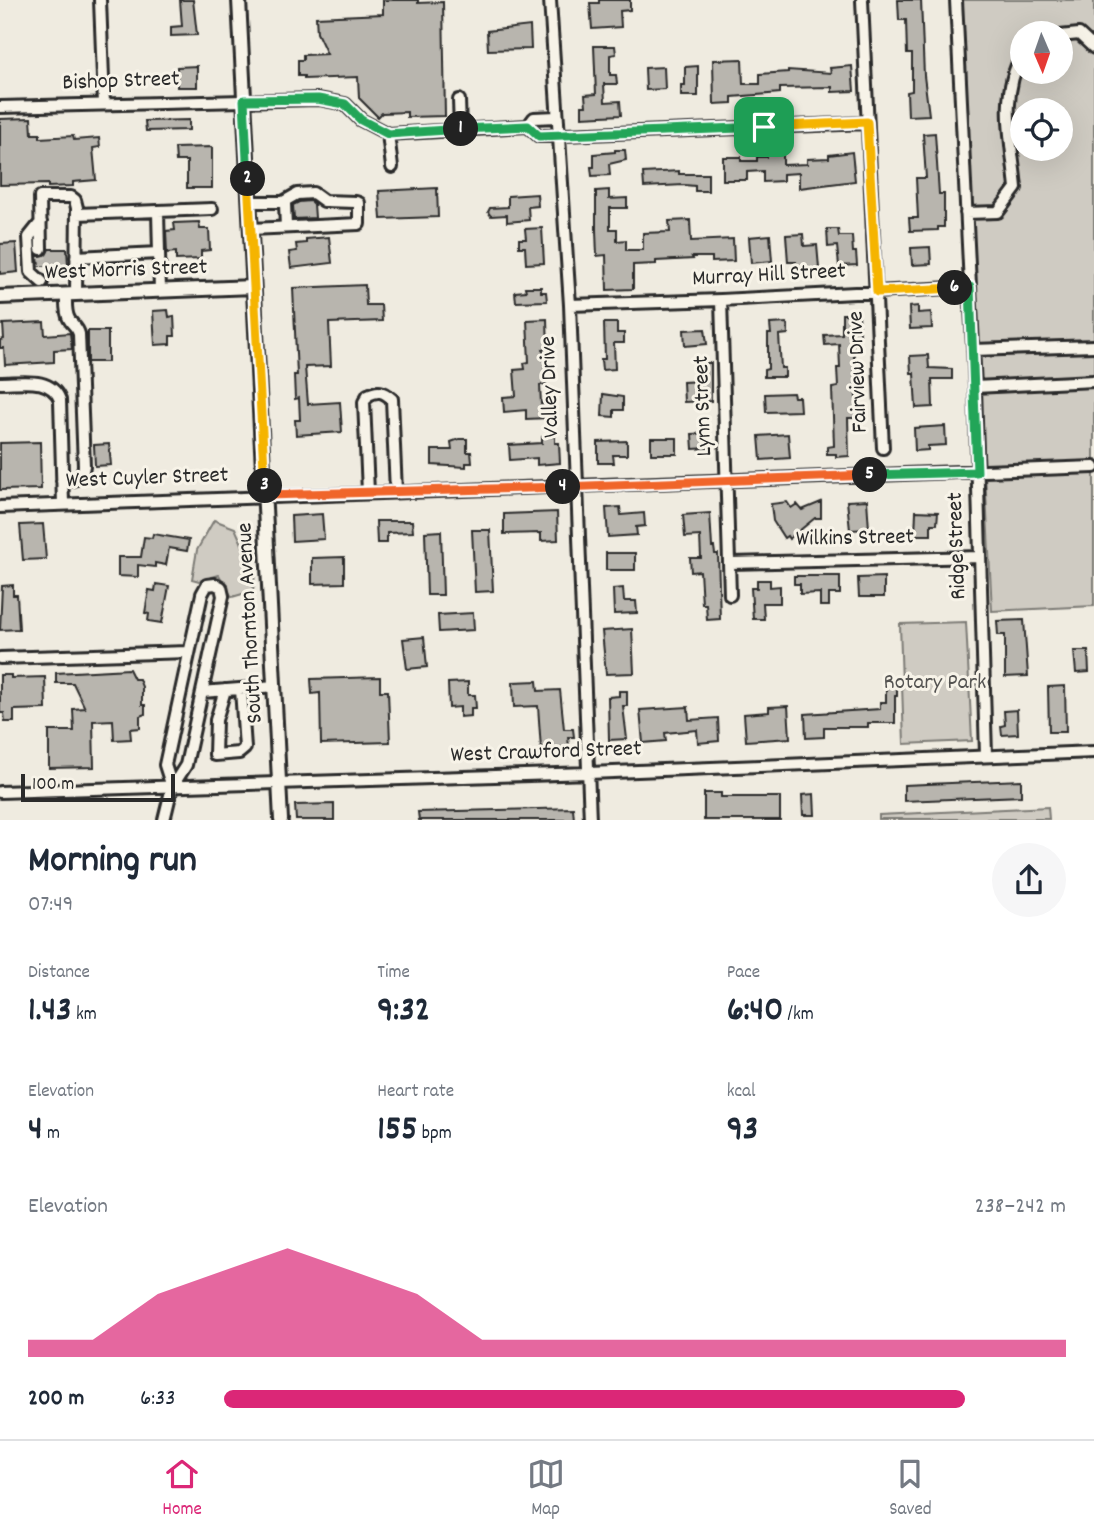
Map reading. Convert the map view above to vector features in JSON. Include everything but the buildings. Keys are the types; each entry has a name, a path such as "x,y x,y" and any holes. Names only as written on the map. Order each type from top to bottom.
{"main road":[{"name":"South Thornton Avenue","path":"239,0 281,820"},
{"name":"West Morris Street","path":"0,297 42,289 71,294 253,287"}],"street":[{"path":"100,0 104,104"},
{"name":"Valley Drive","path":"550,0 569,305 590,820"},
{"name":"Fairview Drive","path":"862,0 883,448"},
{"name":"Ridge Street","path":"956,0 975,387 986,755"},
{"path":"1073,35 1079,34 1094,48"},
{"path":"966,214 998,212 1016,187 1008,108 1011,84"},
{"name":"Bishop Street","path":"0,107 318,99 345,104 361,120 388,134"},
{"path":"459,100 460,129"},
{"path":"528,126 534,118 557,117"},
{"path":"392,167 388,134 528,126 539,136 867,122"},
{"path":"249,202 283,202 298,194 313,193 324,201 359,204 359,224 251,229"},
{"path":"41,249 40,197 71,197 75,200 77,214 76,257 67,316 77,327 79,334 84,466 82,475 74,480 62,481"},
{"path":"283,202 286,227"},
{"path":"77,214 212,209"},
{"path":"158,212 160,291"},
{"path":"41,222 30,237 31,272 42,289"},
{"path":"76,257 159,253"},
{"path":"42,266 42,289"},
{"name":"Murray Hill Street","path":"569,305 970,287"},
{"name":"Lynn Street","path":"721,300 730,595"},
{"path":"973,351 1094,346"},
{"path":"975,387 1094,381"},
{"path":"0,383 39,382 57,392 60,400 63,504"},
{"path":"368,492 364,402 368,395 377,391 392,399 396,492"},
{"name":"West Cuyler Street","path":"0,506 1094,467"},
{"name":"Wilkins Street","path":"731,562 980,557"},
{"path":"164,820 172,787 186,765 222,601 222,591 215,584 207,585 202,594 188,652 165,765 172,787"},
{"path":"0,658 188,652"},
{"path":"202,692 275,686"},
{"path":"225,690 216,720 215,755 239,753 245,748 241,689"},
{"name":"West Crawford Street","path":"0,792 589,773 1094,752"}],"green space":[{"path":"961,0 1094,0 1094,606 992,611"},
{"path":"214,520 235,528 255,573 253,591 232,597 219,575 199,581 192,579 197,550"},
{"name":"Rotary Park","path":"966,622 972,741 904,744 900,624"},
{"path":"1048,807 1049,819 879,819 879,815"}],"tunnel":[{"path":"41,249 42,266"}],"route":[{"path":"318,99 345,104 361,120 388,134 528,126 539,136 764,127 867,122 877,292 970,287 977,472 266,495 244,100 318,99"}]}
